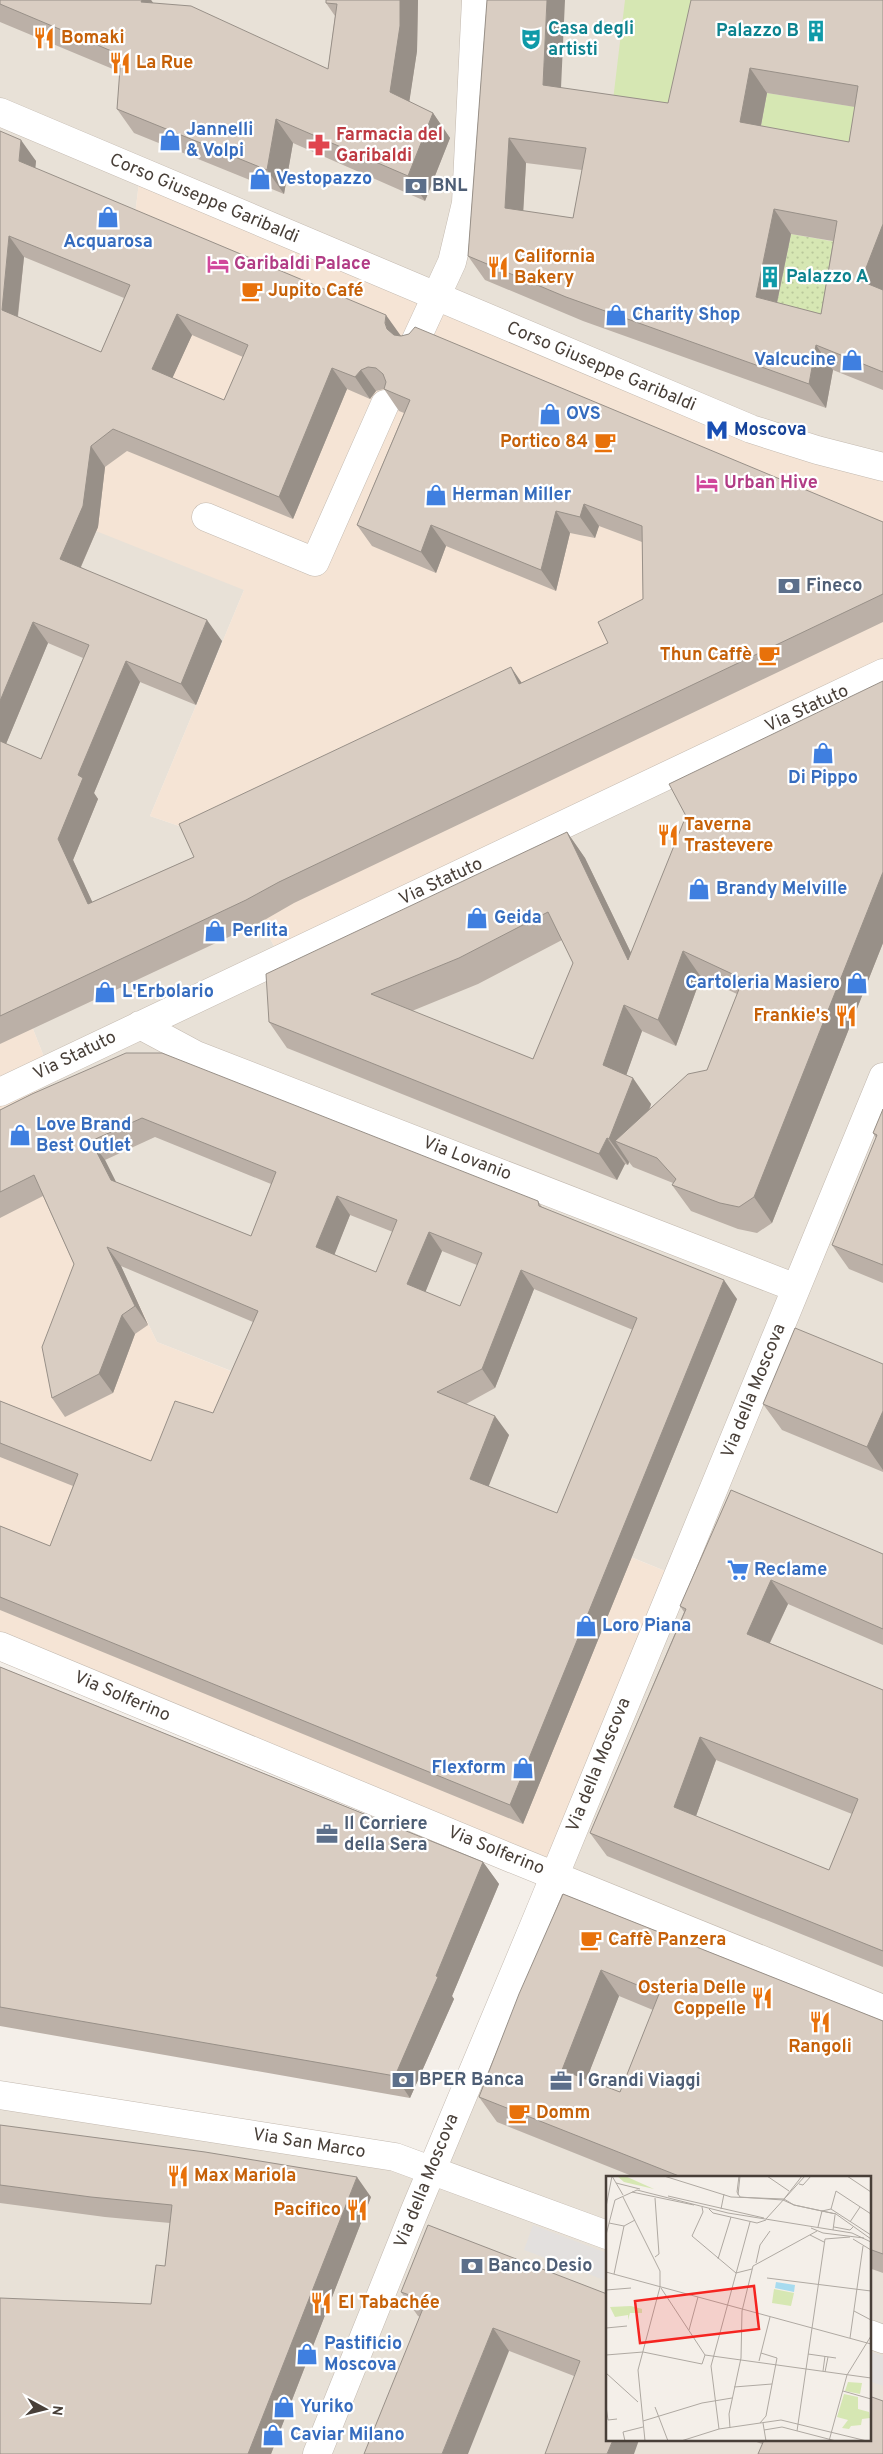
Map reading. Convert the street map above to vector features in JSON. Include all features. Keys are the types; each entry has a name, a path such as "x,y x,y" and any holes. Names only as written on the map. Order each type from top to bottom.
{"street":[{"path":"415,342 452,262 466,203 476,0"},
{"name":"Corso Giuseppe Garibaldi","path":"0,112 751,429 818,450 883,467"},
{"path":"206,517 315,562 385,404"},
{"name":"Via Statuto","path":"0,1092 883,673"},
{"name":"Via Lovanio","path":"140,1025 196,1054 796,1288"},
{"name":"Via della Moscova","path":"317,2454 883,1077"},
{"name":"Via Solferino","path":"0,1646 883,2009"},
{"name":"Via San Marco","path":"0,2096 395,2157 433,2169 606,2234"},
{"path":"870,2334 883,2339"}],"shaded area":[{"path":"0,0 883,0 883,458 752,417 0,111"},
{"path":"0,115 140,174 134,223 244,590 150,816 185,828 261,922 280,957 48,1067 33,1029 0,959"},
{"path":"140,174 883,480 883,670 280,957 261,922 185,828 150,816 244,590 96,531"},
{"path":"883,675 883,1068 675,1575 570,1532 252,1379 157,1342 47,1113 35,1079"},
{"path":"0,959 33,1029 48,1067 0,1090"},
{"path":"35,1079 47,1113 157,1342 251,1379 484,1498 675,1575 553,1871 0,1642 0,1096"},
{"path":"883,1084 883,2005 558,1873"},
{"path":"555,1880 883,2011 883,2454 332,2454"},
{"path":"0,2100 427,2172 304,2454 0,2454"},
{"path":"533,2225 606,2253 606,2281 524,2250"},
{"path":"870,2351 883,2356 883,2386 870,2381"}],"green space":[{"path":"625,0 714,0 685,127 611,117"},
{"path":"855,68 866,167 757,146 767,93 849,106"},
{"path":"791,234 836,242 825,322 776,308"}],"building":[{"path":"0,0 142,0 141,2 191,6 328,69 337,4 326,3 326,0 400,0 400,26 390,92 433,113 408,176 276,119 267,170 117,109 121,55 0,4"},
{"path":"487,0 547,0 543,85 668,103 691,0 883,0 883,224 861,281 883,290 883,372 816,345 809,384 566,297 468,256","holes":["750,68 858,86 849,142 740,122","509,138 586,148 573,218 505,208","774,209 837,221 821,314 756,297"]},
{"path":"0,131 21,140 19,161 386,315 385,323 387,329 394,335 409,334 415,327 883,522 883,594 0,1016 0,741 41,759 89,645 33,622 0,701","holes":["9,236 130,285 101,352 2,310","177,314 248,345 224,400 152,369","368,367 376,368 383,374 386,382 384,389 410,400 357,525 421,552 431,525 541,570 556,511 580,517 584,504 642,526 643,599 598,622 608,643 519,684 511,667 179,824 194,857 88,904 58,839 83,778 78,775 126,661 181,684 207,620 60,559 83,506 91,446 113,429 279,497 332,368 355,377 361,370"]},
{"path":"883,681 883,872 754,1197 739,1207 720,1203 672,1185 676,1179 657,1158 615,1141 688,1074 707,1070 743,979 683,951 658,1020 624,1005 603,1065 633,1078 609,1139 607,1138 599,1154 269,1022 266,974 567,832 628,960 686,816 669,784","holes":["548,912 573,963 533,1059 371,994 459,958"]},
{"path":"126,1053 162,1053 538,1201 539,1206 724,1280 510,1805 0,1597 0,1526 50,1546 78,1474 0,1443 0,1401 151,1461 175,1401 213,1413 258,1311 107,1247 135,1306 122,1315 99,1374 52,1398 42,1347 74,1264 34,1175 0,1192 0,1110","holes":["142,1118 276,1172 251,1236 111,1180 91,1141","337,1196 397,1220 376,1272 316,1247","429,1232 482,1253 460,1306 407,1284","521,1270 637,1318 557,1513 470,1479 495,1416 437,1392 482,1369"]},
{"path":"883,1109 883,1265 832,1245 877,1135 873,1133"},
{"path":"795,1328 883,1364 883,1411 867,1447 763,1404"},
{"path":"731,1490 883,1554 883,1629 771,1580 747,1634 883,1690 883,1951 590,1833 686,1609 680,1606","holes":["700,1737 858,1799 829,1870 674,1807"]},
{"path":"0,1667 483,1862 436,1976 438,1977 395,2076 0,2007"},
{"path":"563,1894 883,2021 883,2254 870,2249 870,2176 679,2176 479,2097 519,1994","holes":["601,1970 659,1994 620,2092 562,2070"]},
{"path":"0,2125 205,2152 357,2177 248,2454 0,2454 0,2298 151,2304 156,2265 165,2266 172,2205 0,2185"},
{"path":"428,2225 606,2294 606,2442 612,2442 607,2454 545,2454 580,2361 493,2328 442,2454 364,2454 426,2301 401,2292"},
{"path":"870,2396 883,2401 883,2454 758,2454 763,2442 870,2442"}],"place":[{"name":"Palazzo B","path":"816,31"},
{"name":"Bomaki","path":"44,38"},
{"name":"Casa degli artisti","path":"531,39"},
{"name":"La Rue","path":"120,63"},
{"name":"Jannelli & Volpi","path":"170,140"},
{"name":"Farmacia del Garibaldi","path":"319,145"},
{"name":"Vestopazzo","path":"260,179"},
{"name":"BNL","path":"416,186"},
{"name":"Acquarosa","path":"108,217"},
{"name":"Garibaldi Palace","path":"218,264"},
{"name":"California Bakery","path":"498,267"},
{"name":"Palazzo A","path":"770,277"},
{"name":"Jupito Café","path":"252,291"},
{"name":"Charity Shop","path":"616,315"},
{"name":"Valcucine","path":"852,360"},
{"name":"OVS","path":"550,414"},
{"name":"Moscova","path":"717,430"},
{"name":"Portico 84","path":"605,442"},
{"name":"Urban Hive","path":"707,483"},
{"name":"Herman Miller","path":"436,495"},
{"name":"Fineco","path":"789,586"},
{"name":"Thun Caffè","path":"769,655"},
{"name":"Di Pippo","path":"823,753"},
{"name":"Taverna Trastevere","path":"668,835"},
{"name":"Brandy Melville","path":"699,889"},
{"name":"Geida","path":"477,918"},
{"name":"Perlita","path":"215,931"},
{"name":"Cartoleria Masiero","path":"857,983"},
{"name":"L'Erbolario","path":"105,992"},
{"name":"Frankie's","path":"846,1016"},
{"name":"Love Brand Best Outlet","path":"20,1135"},
{"name":"Reclame","path":"738,1570"},
{"name":"Loro Piana","path":"586,1626"},
{"name":"Flexform","path":"523,1768"},
{"name":"Il Corriere della Sera","path":"327,1834"},
{"name":"Caffè Panzera","path":"591,1940"},
{"name":"Osteria Delle Coppelle","path":"762,1998"},
{"name":"Rangoli","path":"820,2022"},
{"name":"BPER Banca","path":"403,2080"},
{"name":"I Grandi Viaggi","path":"561,2081"},
{"name":"Domm","path":"519,2113"},
{"name":"Max Mariola","path":"178,2176"},
{"name":"Pacifico","path":"357,2210"},
{"name":"Banco Desio","path":"472,2266"},
{"name":"El Tabachée","path":"321,2303"},
{"name":"Pastificio Moscova","path":"307,2354"},
{"name":"Yuriko","path":"284,2407"},
{"name":"Caviar Milano","path":"273,2435"}]}
